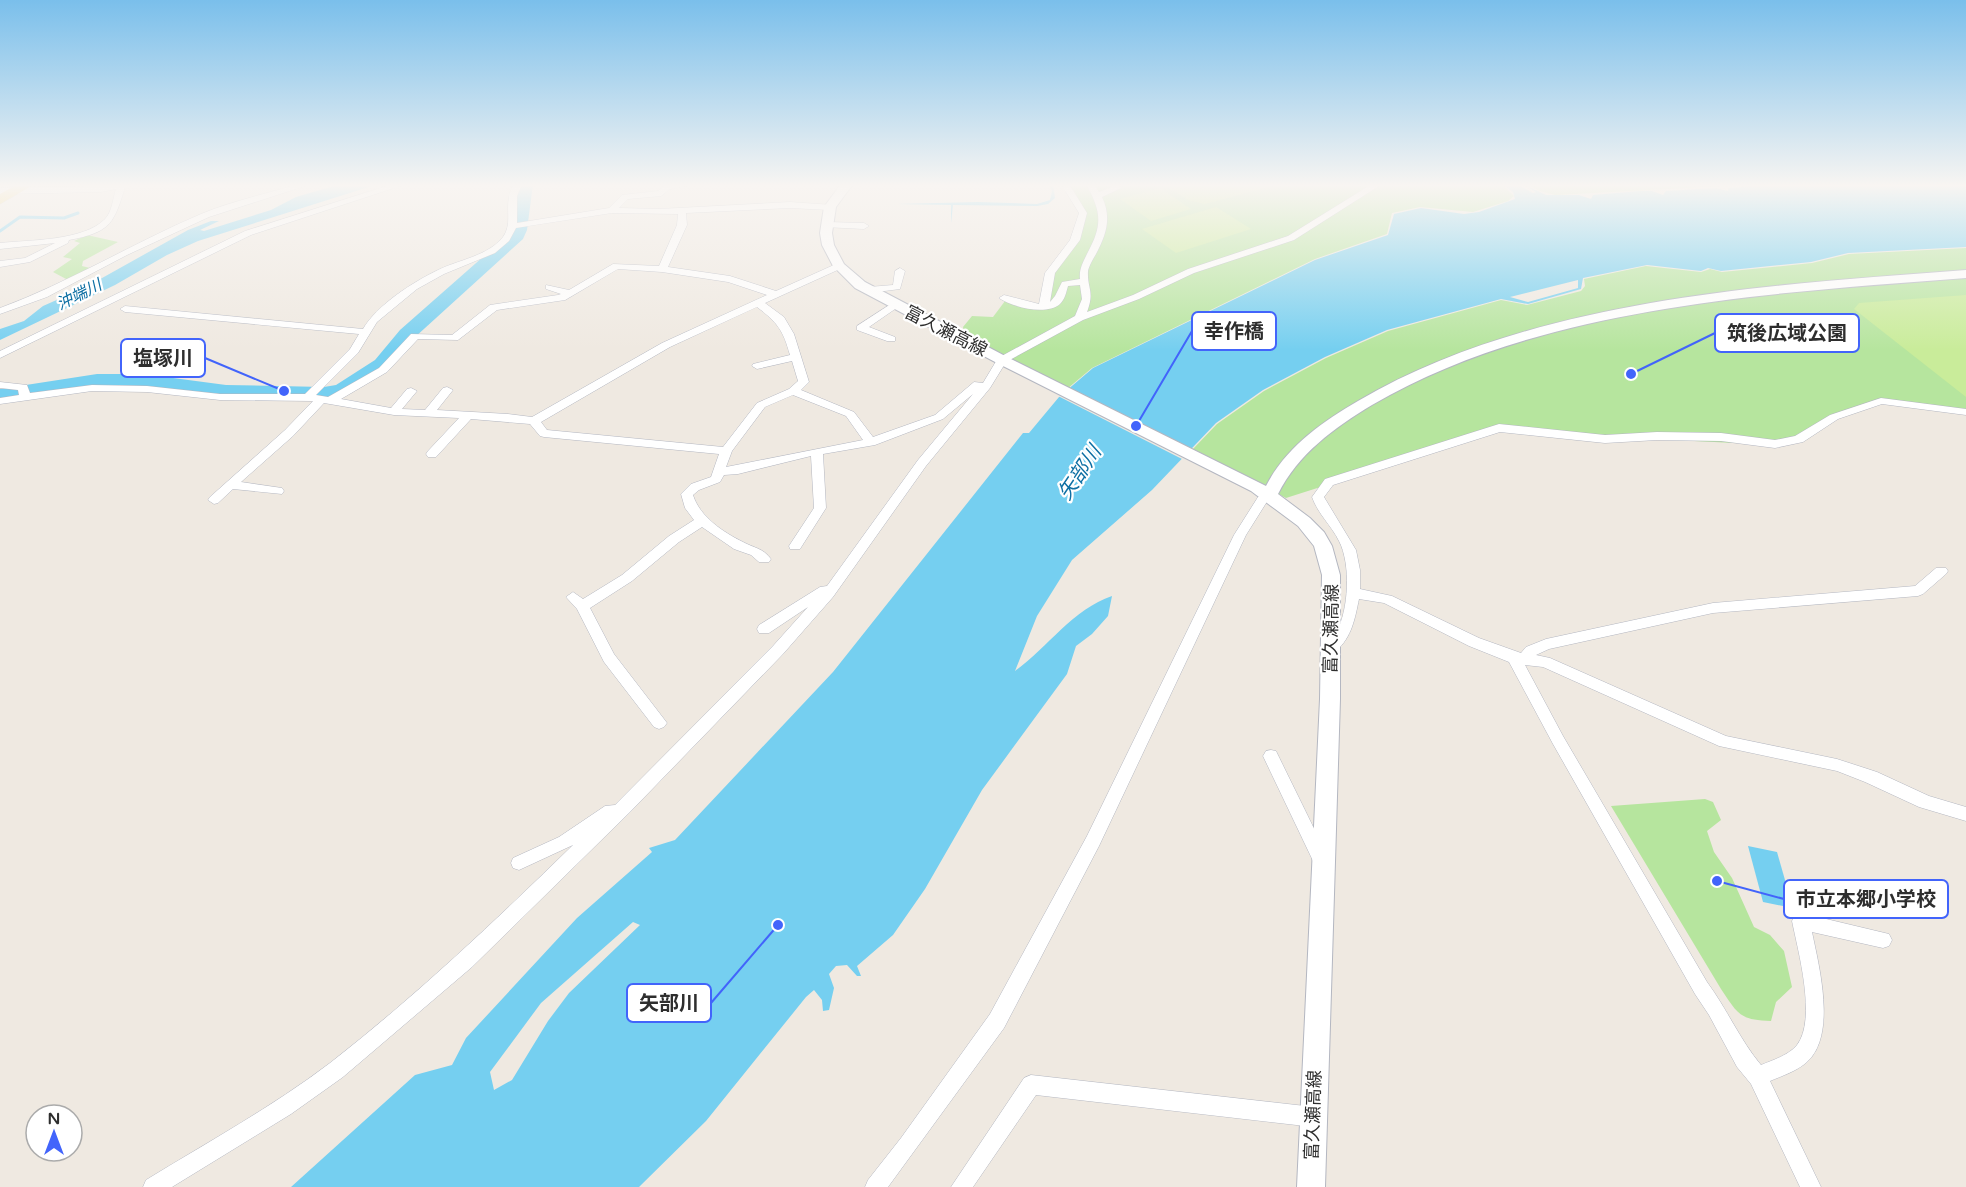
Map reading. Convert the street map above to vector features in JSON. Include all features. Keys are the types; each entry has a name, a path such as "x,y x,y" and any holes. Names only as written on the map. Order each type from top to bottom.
{"main road":[{"name":"富久瀬高線","path":"828,239 828,245 839,266 869,290 1003,366 1263,494 1304,522 1318,536 1331,575 1331,647 1311,1187"},
{"path":"1263,494 1310,441 1340,418 1388,388 1475,352 1556,328 1673,303 1792,288 1966,274"}],"street":[{"path":"0,246 56,239"},
{"path":"0,264 27,260 66,239"},
{"path":"0,311 53,291 153,239"},
{"path":"0,355 235,239"},
{"path":"308,398 354,351 373,320 414,287 441,272 492,251 506,239"},
{"path":"662,269 675,239"},
{"path":"1044,306 1050,273 1075,239"},
{"path":"1079,318 1087,299 1084,275 1087,260 1097,239"},
{"path":"720,471 738,470 817,452 870,443 939,417 1003,366 1079,318 1136,297 1191,271 1287,239"},
{"path":"214,500 326,400 382,370 415,336 454,338 494,308 561,298 616,266 662,269 730,279 777,295"},
{"path":"0,401 92,388 147,389 220,398 308,398 394,412 472,414 534,421 666,345 839,266"},
{"path":"869,290 897,287 900,271"},
{"path":"1004,298 1035,306 1053,304 1060,297 1061,288 1065,284 1084,275"},
{"path":"549,287 570,293"},
{"path":"758,303 780,319 789,333 804,382 793,390 761,405 726,450 716,479 695,487 687,494 691,508 702,521 739,546 756,552 764,559"},
{"path":"891,339 861,328 894,304"},
{"path":"125,309 366,332"},
{"path":"757,366 796,357"},
{"path":"153,1187 284,1107 336,1070 466,961 624,807 778,650 835,585 922,463 1003,366"},
{"path":"0,385 23,387 25,396"},
{"path":"428,414 447,390"},
{"path":"793,390 850,414 870,443 880,453"},
{"path":"394,412 411,391"},
{"path":"1331,647 1342,638 1354,593 1353,560 1342,534 1322,508 1318,497 1329,482 1487,430 1516,428 1605,440 1657,436 1721,437 1775,444 1799,438 1834,417 1881,401 1966,412"},
{"path":"508,417 515,407"},
{"path":"432,454 472,414"},
{"path":"534,421 544,433 726,450"},
{"path":"795,546 820,508 817,452"},
{"path":"231,485 278,490"},
{"path":"875,1187 997,1021 1093,841 1240,535 1263,494"},
{"path":"659,723 609,658 578,602 627,578 674,539 702,521"},
{"path":"654,555 666,564"},
{"path":"1519,658 1546,644 1713,608 1918,591 1941,571"},
{"path":"764,629 835,585"},
{"path":"1354,593 1387,599 1474,642 1519,658 1545,662 1724,742 1837,765 1871,777 1925,802 1966,814"},
{"path":"1519,658 1558,740 1701,988 1716,1009 1744,1060 1758,1077 1811,1187"},
{"path":"1271,756 1322,863"},
{"path":"519,863 565,842 609,812 624,807"},
{"path":"1758,1077 1803,1054 1810,1041 1816,995 1801,921 1882,940"},
{"path":"961,1187 1031,1085 1314,1117"}],"green space":[{"path":"106,239 118,242 83,261 82,266 90,268 68,280 53,272 72,259 63,257 80,243 74,241"},
{"path":"1157,239 1219,239 1176,253"},
{"path":"1371,239 1315,259 1092,368 1067,389 966,338 963,327 972,316 993,317 1005,301 1040,304 1047,275 1072,240"},
{"path":"1966,248 1966,411 1876,400 1793,439 1781,442 1734,443 1496,431 1286,498 1193,449 1217,424 1264,391 1326,358 1388,331 1501,300 1527,305 1581,291 1585,286 1584,279 1646,266 1701,272 1710,269 1722,272 1812,263 1849,254"},
{"path":"1966,295 1966,397 1854,309 1859,303"},
{"path":"1705,799 1713,802 1721,820 1707,831 1714,852 1732,878 1754,927 1770,935 1784,951 1792,987 1776,1002 1771,1021 1746,1017 1731,1004 1611,806"}],"water":[{"name":"沖端川","path":"171,239 203,239 167,255 115,285 0,340 0,329 24,321 43,306 86,287"},
{"path":"1375,239 1966,239 1966,247 1848,253 1811,262 1721,271 1708,268 1701,271 1647,265 1583,278 1581,289 1528,304 1501,299 1387,330 1325,357 1263,390 1216,423 1152,490 1072,560 1037,616 1015,671 1073,619 1098,602 1112,596 1108,616 1092,634 1076,646 1067,674 982,790 925,889 893,935 857,966 861,976 857,976 847,965 836,966 829,974 834,988 829,1010 823,1011 822,1000 814,990 806,997 706,1121 639,1187 291,1187 415,1075 452,1065 466,1038 577,918 652,852 649,848 675,840 833,672 1023,433 1029,433 1059,397 1093,368 1315,260","holes":["1578,280 1578,288 1528,302 1510,297","633,922 640,925 569,993 548,1021 512,1080 494,1090 490,1072 541,1003"]},
{"path":"1748,846 1777,852 1793,908 1763,902"}],"pier":[{"path":"1056,395 1186,458 1184,460"}],"waterway":[{"path":"0,395 97,380 143,380 226,391 324,393 342,389 382,364 407,334 513,239"}],"place":[{"name":"筑後広域公園","path":"1631,374"},
{"name":"塩塚川","path":"284,391"},
{"name":"幸作橋","path":"1136,426"},
{"name":"市立本郷小学校","path":"1717,881"},
{"name":"矢部川","path":"778,925"}]}
